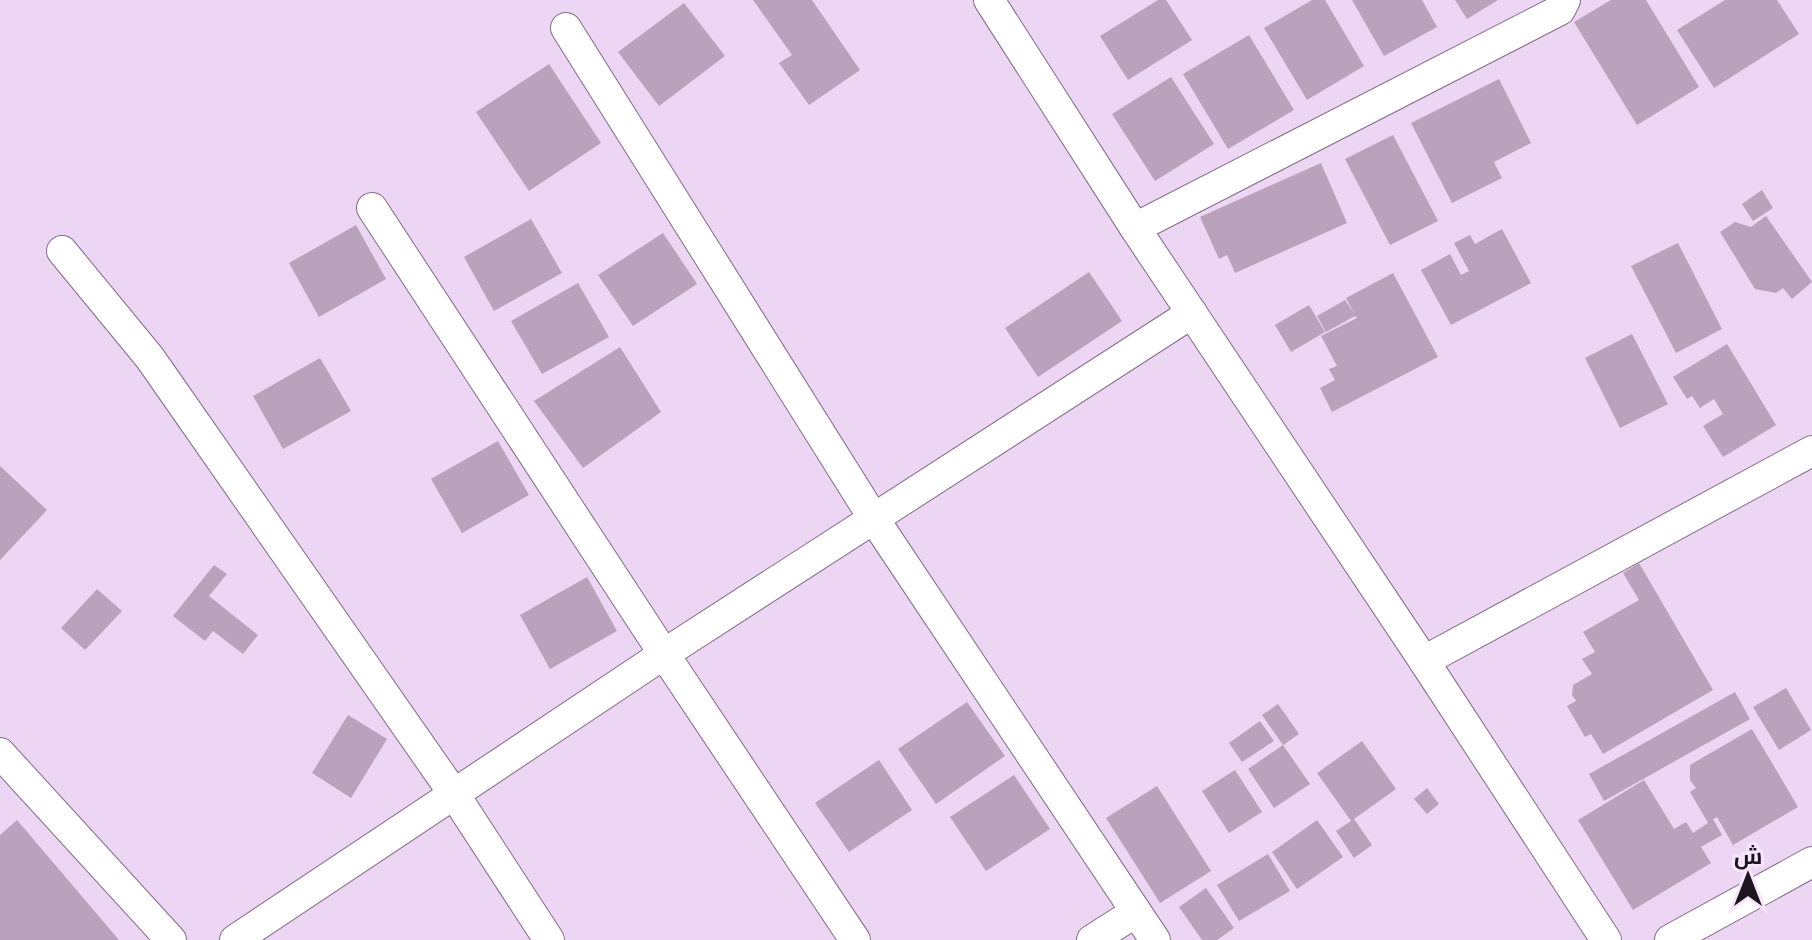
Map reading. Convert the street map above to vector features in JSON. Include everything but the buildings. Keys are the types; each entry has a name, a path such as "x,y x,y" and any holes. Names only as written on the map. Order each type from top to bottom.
{"street":[{"path":"989,0 1135,228 1606,940"},
{"path":"1135,228 1560,10 1565,0"},
{"path":"566,28 874,519 1155,940"},
{"path":"372,208 855,940"},
{"path":"62,251 150,358 454,794 549,940"},
{"path":"235,940 664,654 1192,313"},
{"path":"1424,661 1812,451"},
{"path":"0,753 171,940"},
{"path":"1670,940 1812,862"},
{"path":"1092,940 1136,912"}]}
